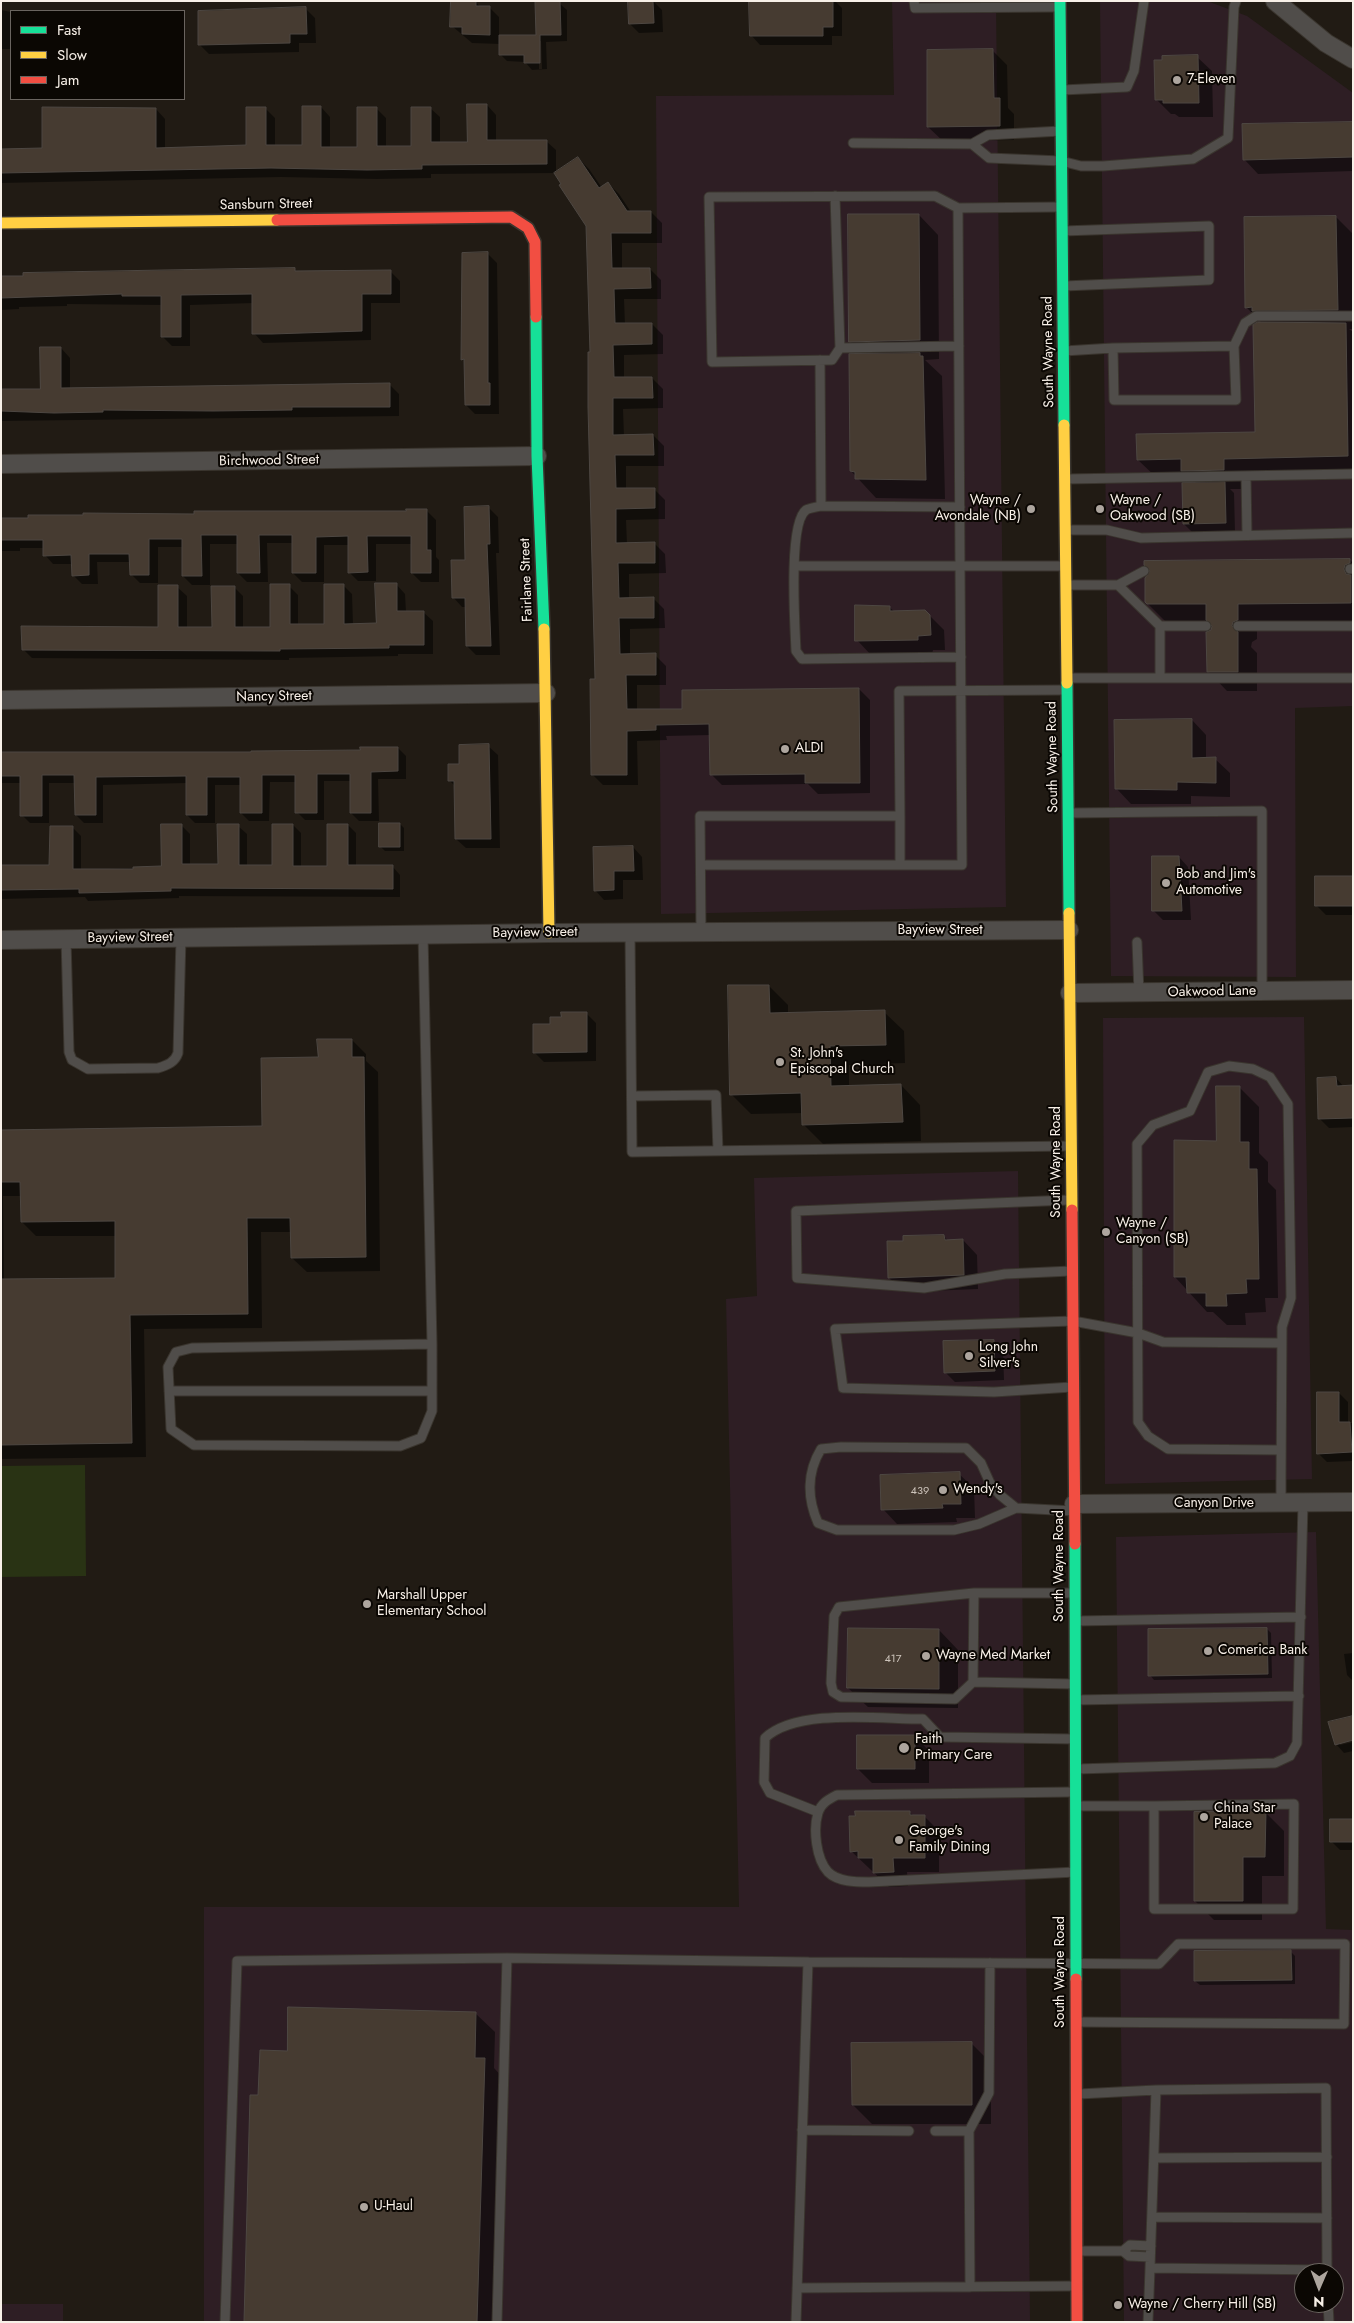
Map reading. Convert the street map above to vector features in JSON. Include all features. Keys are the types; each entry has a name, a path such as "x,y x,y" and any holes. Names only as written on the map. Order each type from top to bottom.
{"main road":[{"name":"South Wayne Road","path":"1060,4 1075,1508 1077,2322"},
{"name":"Sansburn Street","path":"1,223 511,217 528,228"},
{"name":"Fairlane Street","path":"528,228 535,242 537,456 546,693 549,933"}],"street":[{"path":"1275,1 1326,43 1353,59"},
{"name":"Birchwood Street","path":"1,464 537,456"},
{"name":"Nancy Street","path":"1,700 546,693"},
{"name":"Bayview Street","path":"1,940 630,932 1069,930"},
{"name":"Oakwood Lane","path":"1070,994 1353,990"},
{"name":"Canyon Drive","path":"1075,1508 1353,1502"}],"lane":[{"path":"914,1 914,8 1060,4"},
{"path":"1061,90 1127,87 1134,71 1144,1"},
{"path":"972,144 989,158 1061,161 1081,166 1193,159 1228,138 1234,7 1236,1"},
{"path":"854,143 972,144 988,135 1062,131"},
{"path":"835,196 840,348 832,360 712,362 710,197 835,196 935,196 958,208 1062,207"},
{"path":"700,865 962,865 958,208"},
{"path":"1063,231 1209,226 1208,280 1063,286"},
{"path":"1112,348 1114,400 1236,400 1234,346 1245,323 1256,316 1353,316"},
{"path":"840,348 959,346"},
{"path":"1064,351 1112,348 1234,346"},
{"path":"820,360 821,506"},
{"path":"1065,479 1353,474"},
{"path":"1246,476 1247,535"},
{"path":"960,507 821,506 806,510 800,518 795,537 795,566 796,651 802,659 961,657"},
{"path":"1066,530 1107,530 1141,538 1353,532"},
{"path":"795,566 1067,566"},
{"path":"1067,585 1118,586 1144,571"},
{"path":"1118,586 1160,626 1206,626"},
{"path":"1160,626 1160,678"},
{"path":"1238,626 1353,626"},
{"path":"1067,678 1353,678"},
{"path":"900,865 899,691 1067,690"},
{"path":"1069,814 1262,811 1262,992"},
{"path":"701,932 700,816 900,816"},
{"path":"630,932 632,1152 1072,1146"},
{"path":"423,934 432,1344 432,1411 421,1438 400,1446 194,1445 171,1430 168,1367 176,1352 192,1348 432,1344"},
{"path":"66,938 69,1052 72,1060 88,1069 150,1068 169,1064 176,1059 178,1053 181,937"},
{"path":"1138,942 1139,993"},
{"path":"1281,1450 1168,1449 1148,1436 1138,1422 1137,1144 1154,1125 1190,1112 1208,1072 1229,1066 1253,1069 1270,1077 1288,1104 1291,1298 1282,1326 1281,1504"},
{"path":"632,1096 716,1095 718,1150"},
{"path":"1072,1200 796,1211 797,1278 924,1288 1005,1274 1073,1271"},
{"path":"1074,1387 994,1392 843,1388 835,1329 1073,1321 1138,1333 1163,1342 1282,1343"},
{"path":"169,1391 432,1391"},
{"path":"1016,1508 1000,1495 990,1483 981,1463 966,1448 841,1447 822,1449 814,1461 810,1475 810,1506 818,1523 837,1530 954,1530 979,1524 1016,1508 1075,1508"},
{"path":"1075,1769 1275,1763 1290,1756 1297,1743 1303,1503"},
{"path":"1075,1593 974,1593 839,1607 834,1616 831,1683 833,1692 841,1696 955,1698 973,1682 1075,1684"},
{"path":"973,1682 974,1593"},
{"path":"1075,1620 1301,1617"},
{"path":"1075,1700 1299,1696"},
{"path":"818,1812 770,1793 764,1782 765,1738 774,1729 792,1722 813,1718 923,1719 940,1737 1075,1740"},
{"path":"1075,1792 837,1795 825,1801 818,1812 817,1845 829,1873 846,1881 869,1882 1076,1872"},
{"path":"1075,1806 1294,1804 1293,1908 1154,1909 1154,1806"},
{"path":"225,2322 237,1962 507,1958 1160,1964 1178,1944 1345,1944 1344,2024 1077,2022"},
{"path":"497,2322 507,1958"},
{"path":"796,2322 808,1962"},
{"path":"970,2287 969,2131 989,2093 990,1963"},
{"path":"1076,2094 1156,2090 1326,2088 1328,2263"},
{"path":"1148,2322 1156,2090"},
{"path":"802,2130 909,2131"},
{"path":"935,2131 969,2131"},
{"path":"1154,2158 1327,2157"},
{"path":"1152,2217 1327,2218"},
{"path":"1076,2251 1123,2251 1130,2246 1150,2246"},
{"path":"1123,2251 1129,2256 1150,2257"},
{"path":"1150,2268 1294,2271"},
{"path":"797,2288 1077,2286"}],"shaded area":[{"path":"892,1 996,1 1006,907 661,914 656,96 894,95"},
{"path":"1100,1 1207,1 1247,16 1353,93 1353,706 1295,708 1296,977 1111,976"},
{"path":"1304,1017 1312,1479 1105,1484 1103,1018"},
{"path":"1018,1171 1030,2322 204,2322 204,1907 739,1907 726,1299 757,1296 754,1178"},
{"path":"1316,1532 1326,1929 1353,1930 1353,2322 1124,2322 1116,1537"},
{"path":"1,2304 63,2304 63,2322 1,2322"}],"green space":[{"path":"85,1465 86,1576 1,1577 1,1466"}],"building":[{"path":"451,1 476,1 476,6 490,6 490,35 462,34 462,27 450,27"},
{"path":"560,1 561,35 540,35 540,63 524,63 524,55 499,55 499,35 536,35 535,2"},
{"path":"628,1 653,1 654,23 629,24"},
{"path":"749,1 833,1 833,27 823,27 823,36 750,36"},
{"path":"306,7 307,34 290,34 290,43 198,45 198,11"},
{"path":"993,49 994,98 1000,98 1000,126 927,127 927,50"},
{"name":"7-Eleven","path":"1198,55 1199,103 1163,103 1163,100 1155,100 1154,60 1162,60 1162,56"},
{"path":"467,104 487,104 487,140 547,140 547,164 422,165 422,169 367,170 271,168 1,173 1,149 42,148 42,107 156,108 156,148 246,145 246,107 266,107 266,145 302,145 302,106 321,106 321,147 357,147 357,107 377,107 377,146 411,146 411,107 431,107 431,142 467,142"},
{"path":"1353,122 1353,157 1243,160 1242,124"},
{"path":"578,157 599,188 608,182 627,211 651,211 651,233 611,233 612,268 650,268 651,288 614,289 615,323 652,323 652,344 613,345 614,377 652,377 653,398 613,398 613,435 653,434 654,455 615,455 616,488 655,488 655,508 616,509 616,543 655,542 655,563 618,563 619,598 654,597 654,618 619,618 620,654 656,653 656,675 626,675 627,709 682,709 682,690 859,688 860,783 805,783 805,774 710,775 709,724 656,725 656,730 627,731 627,775 591,775 590,679 595,679 588,407 588,352 590,352 586,226 559,185 561,184 554,173"},
{"path":"848,214 919,214 920,340 849,342"},
{"path":"1336,216 1338,310 1252,311 1252,307 1245,308 1244,217"},
{"path":"488,252 488,383 490,383 490,405 465,405 464,359 461,360 462,253"},
{"path":"295,268 295,271 391,270 391,294 362,294 362,331 272,334 252,334 252,294 181,295 181,337 161,337 161,296 122,296 122,294 1,298 1,276 23,276 23,273"},
{"path":"1258,322 1346,323 1348,456 1224,459 1224,470 1181,471 1181,459 1137,460 1136,434 1255,432 1253,325"},
{"path":"40,347 61,347 61,388 390,383 390,407 292,407 292,410 213,411 103,410 103,412 54,413 1,411 1,389 40,389"},
{"path":"920,353 920,356 923,356 926,480 855,479 855,472 850,471 849,354"},
{"path":"1225,482 1226,523 1183,524 1182,483"},
{"path":"489,506 490,544 487,544 491,646 466,646 465,598 452,598 451,560 465,560 464,507"},
{"path":"406,509 427,509 427,550 431,550 431,573 411,573 411,536 367,536 368,572 348,573 348,536 316,537 316,573 292,573 292,535 259,535 260,573 237,573 237,535 201,535 202,576 182,576 182,539 149,539 149,575 130,575 129,554 89,554 89,575 72,576 71,555 43,556 43,540 1,540 1,518 28,518 28,515 83,515 83,513 194,514 194,511 406,511"},
{"path":"1350,559 1350,563 1345,565 1344,569 1346,574 1351,575 1351,603 1238,604 1238,620 1233,622 1232,626 1238,632 1238,672 1207,672 1206,632 1211,630 1212,626 1206,620 1206,604 1147,604 1145,602 1145,578 1150,571 1144,565 1144,561"},
{"path":"375,583 397,583 397,611 424,611 424,645 389,645 389,648 280,649 280,651 22,650 21,626 158,627 158,585 178,585 178,627 212,627 211,586 235,586 235,627 270,627 270,584 290,584 290,624 324,624 324,584 344,584 344,624 376,623"},
{"path":"855,605 890,606 890,611 925,610 930,615 931,635 918,636 918,640 855,641"},
{"path":"1192,719 1192,758 1216,757 1216,783 1177,782 1177,790 1115,789 1114,720"},
{"path":"489,744 491,839 455,839 454,781 448,781 448,764 459,764 459,745"},
{"path":"360,747 398,747 398,771 371,772 371,813 350,813 350,774 317,774 317,813 295,813 295,775 262,775 262,813 240,813 240,777 207,777 207,815 186,815 186,776 96,777 96,815 75,815 74,775 42,775 42,816 20,816 20,776 1,776 1,752 251,752 360,750"},
{"path":"379,823 400,823 400,847 379,847"},
{"path":"161,824 182,824 182,864 218,864 217,824 239,824 239,865 272,865 272,824 293,824 293,866 327,866 327,824 348,824 348,865 393,865 393,889 171,888 171,891 79,893 79,889 1,890 1,865 49,865 50,826 73,826 73,869 133,869 133,867 161,866"},
{"path":"633,846 634,871 614,871 614,890 594,891 593,847"},
{"name":"Bob and Jim's Automotive","path":"1152,856 1179,856 1182,911 1152,911"},
{"path":"1315,876 1353,876 1353,906 1315,906"},
{"name":"St. John's Episcopal Church","path":"728,985 769,985 770,1013 885,1010 886,1045 830,1046 831,1086 901,1084 903,1122 802,1125 801,1093 730,1095"},
{"path":"561,1012 587,1012 587,1052 533,1053 533,1024 550,1024 550,1017 561,1017"},
{"path":"317,1039 352,1039 352,1057 364,1057 366,1257 291,1258 290,1218 247,1218 248,1314 130,1315 132,1443 1,1445 1,1279 115,1278 115,1221 21,1222 20,1182 1,1182 1,1130 262,1126 261,1058 318,1057"},
{"path":"1336,1077 1337,1086 1353,1085 1353,1118 1318,1119 1317,1078"},
{"path":"1216,1086 1240,1086 1240,1142 1249,1142 1249,1169 1257,1169 1259,1279 1246,1279 1247,1293 1226,1294 1227,1306 1206,1306 1206,1293 1187,1293 1186,1277 1174,1277 1174,1140 1216,1141"},
{"path":"944,1235 945,1240 963,1239 964,1275 888,1278 887,1241 903,1241 903,1236"},
{"name":"Long John Silver's","path":"994,1340 995,1371 944,1373 943,1341"},
{"path":"1317,1392 1339,1392 1339,1422 1350,1422 1352,1452 1317,1454"},
{"path":"960,1472 961,1504 942,1504 943,1508 881,1510 880,1475"},
{"path":"848,1628 939,1629 939,1689 847,1688"},
{"name":"Comerica Bank","path":"1267,1628 1268,1674 1148,1676 1148,1629"},
{"path":"1353,1716 1353,1740 1335,1745 1328,1722"},
{"path":"857,1735 915,1735 915,1769 857,1769"},
{"path":"855,1811 910,1811 910,1815 925,1815 925,1858 893,1858 894,1872 873,1873 873,1858 858,1858 858,1851 850,1852 849,1816 855,1816"},
{"path":"1266,1811 1265,1857 1243,1857 1243,1901 1194,1901 1194,1812"},
{"path":"1330,1819 1353,1819 1353,1842 1330,1842"},
{"path":"1291,1950 1292,1980 1194,1981 1194,1951"},
{"name":"U-Haul","path":"288,2007 476,2012 475,2058 485,2058 477,2322 244,2322 250,2095 258,2095 260,2050 287,2051"},
{"path":"972,2042 972,2105 852,2105 851,2043"}],"traffic: fast":[{"path":"1060,1 1064,425"},
{"path":"536,317 537,456 544,629"},
{"path":"1067,683 1069,913"},
{"path":"1075,1544 1076,1979"}],"traffic: slow":[{"path":"1,223 277,220"},
{"path":"1064,425 1067,683"},
{"path":"544,629 549,933"},
{"path":"1069,913 1072,1210"}],"traffic: jam":[{"path":"277,220 511,217 528,228 535,242 536,317"},
{"path":"1072,1210 1075,1544"},
{"path":"1076,1979 1077,2322"}],"place":[{"name":"7-Eleven","path":"1177,80"},
{"name":"Wayne / Avondale (NB)","path":"1031,509"},
{"name":"Wayne / Oakwood (SB)","path":"1100,509"},
{"name":"ALDI","path":"785,749"},
{"name":"Bob and Jim's Automotive","path":"1166,883"},
{"name":"St. John's Episcopal Church","path":"780,1062"},
{"name":"Wayne / Canyon (SB)","path":"1106,1232"},
{"name":"Long John Silver's","path":"969,1356"},
{"name":"Wendy's","path":"943,1490"},
{"name":"Marshall Upper Elementary School","path":"367,1604"},
{"name":"Comerica Bank","path":"1208,1651"},
{"name":"Wayne Med Market","path":"926,1656"},
{"name":"Faith Primary Care","path":"904,1748"},
{"name":"China Star Palace","path":"1204,1817"},
{"name":"George's Family Dining","path":"899,1840"},
{"name":"U-Haul","path":"364,2207"},
{"name":"Wayne / Cherry Hill (SB)","path":"1118,2305"}]}
